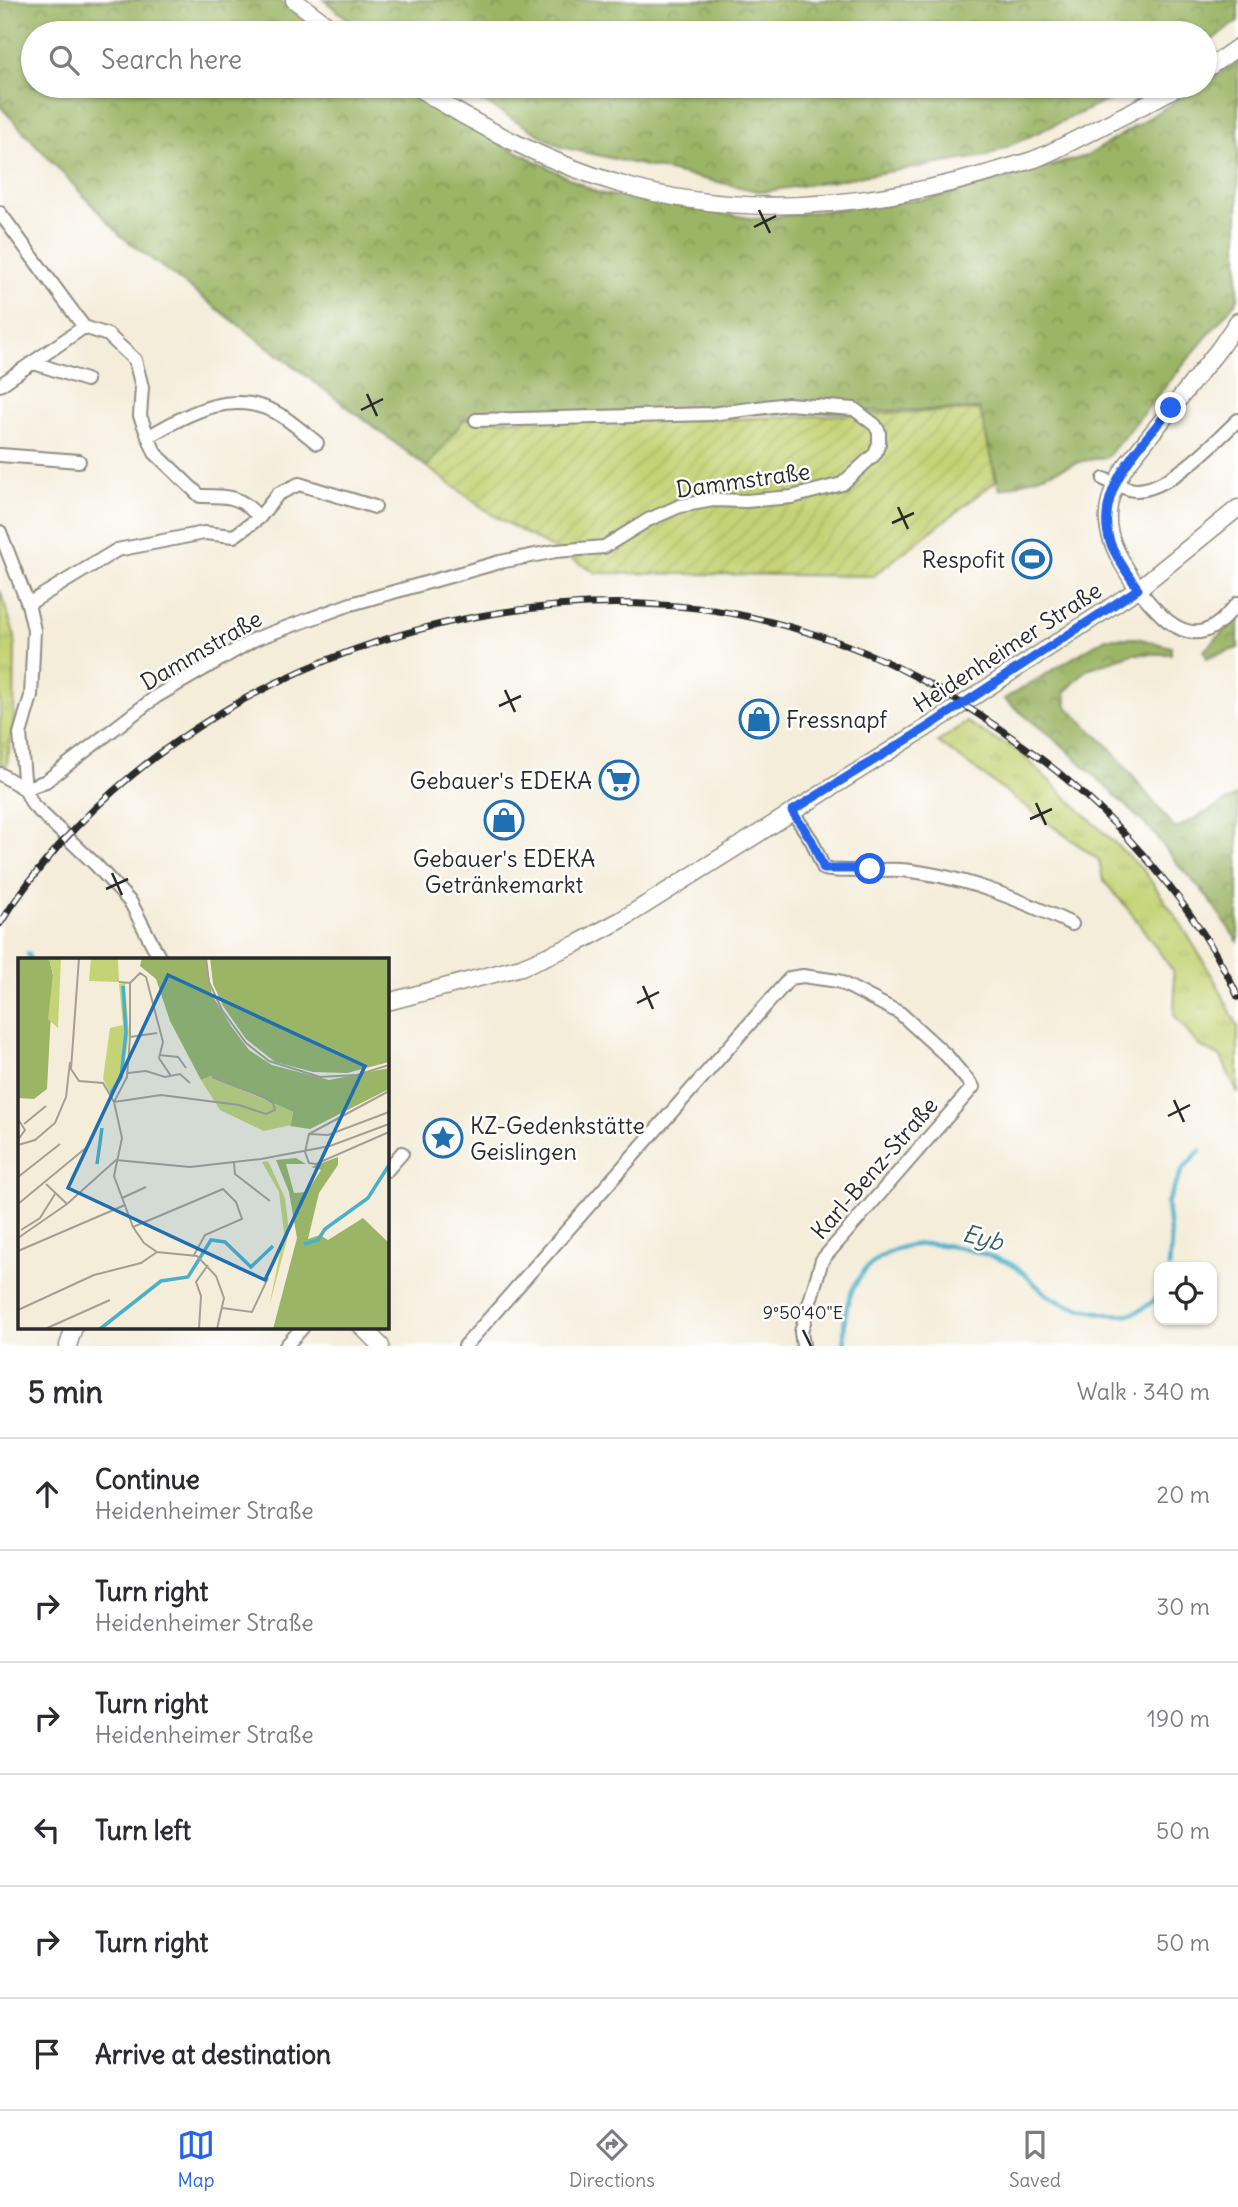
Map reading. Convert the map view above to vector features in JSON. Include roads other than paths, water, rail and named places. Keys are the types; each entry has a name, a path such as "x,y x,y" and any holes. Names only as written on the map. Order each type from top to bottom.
{"street":[{"path":"293,0 322,21"},
{"path":"1217,62 1238,47"},
{"path":"433,98 450,109 582,171 621,185 680,198 765,207 834,204 923,190 1035,160 1156,98"},
{"path":"0,212 84,327 108,335 135,360 142,387 140,416 155,453 200,496 229,496 249,506 259,518"},
{"path":"1238,321 1219,349 1110,482 1109,501 1109,540 1138,589 1171,623 1184,631 1204,632 1220,622 1238,603"},
{"path":"0,385 84,327"},
{"path":"34,363 86,380"},
{"path":"148,437 177,420 217,403 250,404 280,414 317,443"},
{"name":"Dammstraße","path":"25,789 46,781 157,696 255,639 351,604 500,562 556,551 604,547 648,520 680,506 712,500 746,501 792,497 833,487 842,484 860,469 875,454 879,443 879,432 875,425 854,409 788,404 711,414 475,420"},
{"path":"1110,482 1135,490 1153,487 1178,472 1238,420"},
{"path":"0,456 79,461"},
{"path":"29,604 117,550 204,533 234,536 259,518 278,494 299,484 375,507"},
{"name":"Heidenheimer Straße","path":"388,1002 495,975 566,949 621,920 996,683 1138,589 1238,508"},
{"path":"0,532 29,604 34,630 31,696 20,734 25,789 33,805 96,865 131,903 159,958"},
{"path":"0,774 25,789"},
{"path":"792,811 812,841 824,869 899,869 927,873 998,892 1072,924"},
{"name":"Karl-Benz-Straße","path":"465,1346 790,978 803,976 838,981 900,1013 947,1056 973,1087 822,1260 801,1332 803,1346"},
{"path":"388,1169 402,1153"},
{"path":"68,1346 74,1328"},
{"path":"286,1346 302,1328"},
{"path":"363,1328 381,1346"}],"waterway":[{"path":"0,639 0,651"},
{"path":"28,954 30,958"},
{"name":"Eyb","path":"1169,1262 1171,1242 1167,1203 1183,1169 1200,1151"},
{"name":"Eyb","path":"845,1346 844,1323 855,1284 866,1269 880,1257 919,1244 958,1247 1004,1261 1017,1268 1051,1297 1092,1311 1134,1313 1154,1299"}],"railway":[{"path":"0,924 60,844 132,775 214,717 304,670 399,635 497,613 597,604 697,608 780,624 858,649 941,691 1019,743 1072,784 1128,838 1154,868 1202,932 1238,997"}],"place":[{"name":"Respofit","path":"1032,559"},
{"name":"Fressnapf","path":"759,719"},
{"name":"Gebauer's EDEKA","path":"619,780"},
{"name":"Gebauer's EDEKA Getränkemarkt","path":"504,820"},
{"name":"KZ-Gedenkstätte Geislingen","path":"443,1138"}]}
